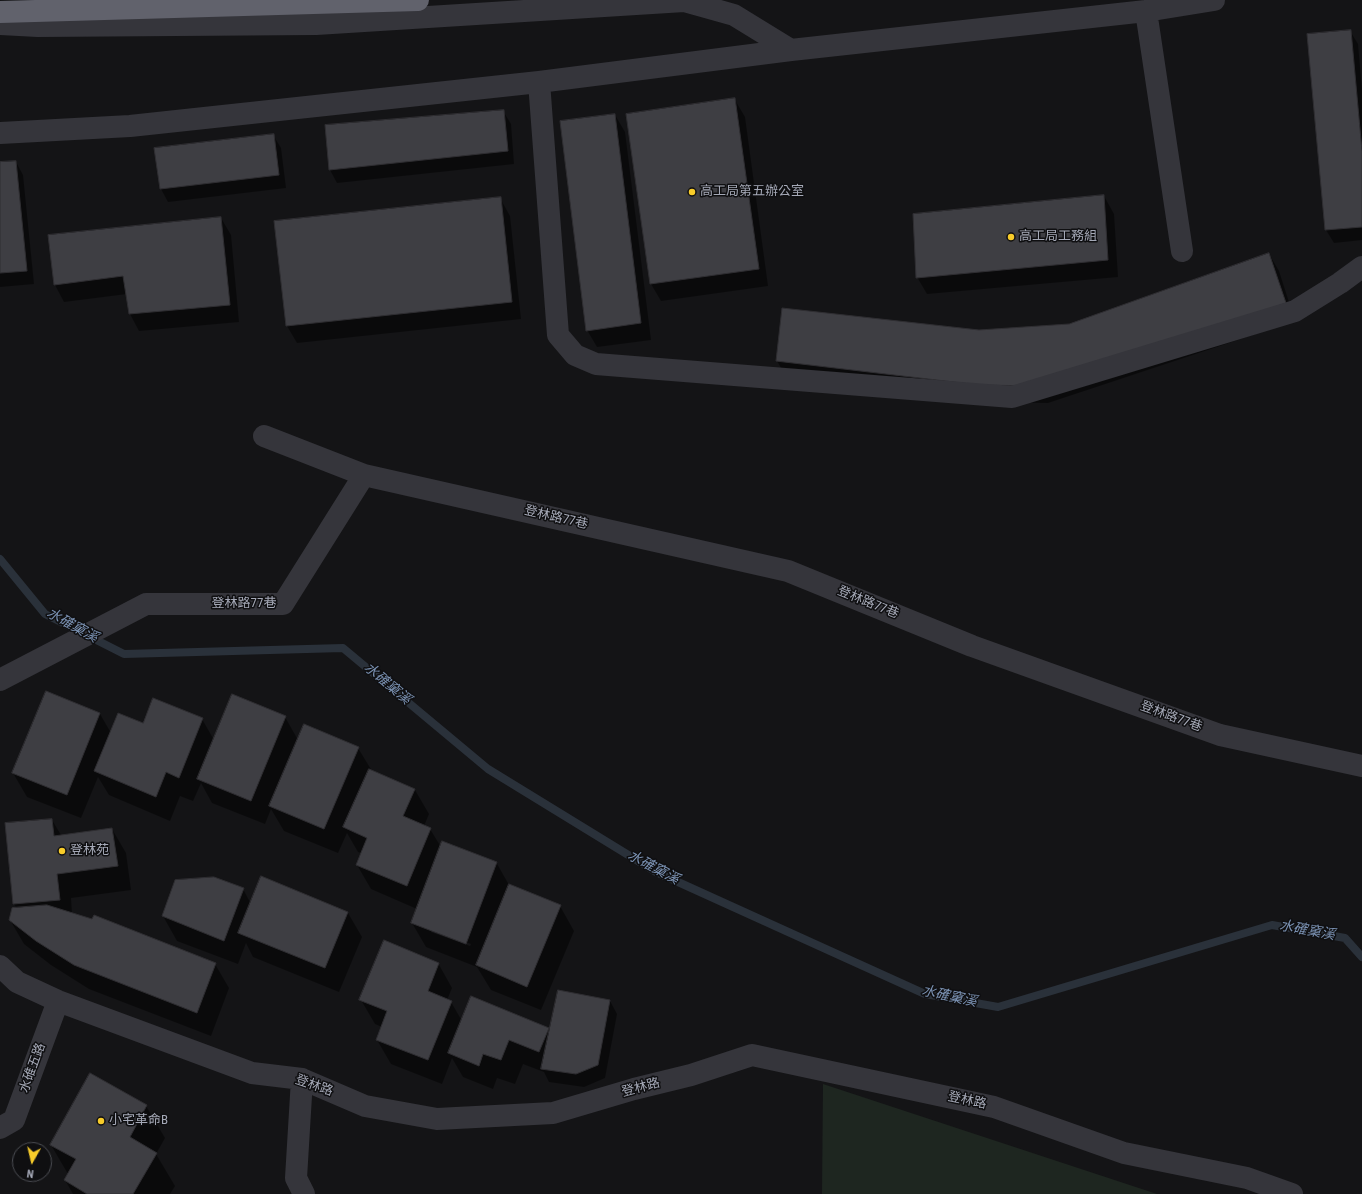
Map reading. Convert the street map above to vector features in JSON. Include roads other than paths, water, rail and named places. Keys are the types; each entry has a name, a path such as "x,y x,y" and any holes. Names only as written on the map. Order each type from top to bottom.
{"highway":[{"path":"0,12 418,0"}],"street":[{"path":"0,133 130,126 539,82 791,50 1146,11 1214,0"},
{"path":"0,24 38,26 316,24 684,1 734,15 791,50"},
{"path":"1146,11 1182,251"},
{"path":"539,82 558,335 575,355 596,364 1012,397 1295,311 1340,283 1362,267"},
{"name":"登林路77巷","path":"264,436 364,475 788,571 972,646 1220,735 1362,766"},
{"name":"登林路77巷","path":"0,680 146,604 283,604 364,475"},
{"name":"登林路","path":"0,966 17,982 58,1000 252,1073 302,1079 365,1106 437,1119 553,1113 634,1089 691,1075 752,1055 994,1107 1124,1153 1246,1178 1292,1194"},
{"name":"水碓五路","path":"0,1128 14,1120 58,1000"},
{"path":"302,1079 296,1178 304,1194"}],"waterway":[{"name":"水確窠溪","path":"0,559 45,614 124,654 343,648 488,769 656,872 925,994 998,1007 1272,925 1345,938 1362,957"}],"place":[{"name":"高工局第五辦公室","path":"692,192"},
{"name":"高工局工務組","path":"1011,237"},
{"name":"登林苑","path":"62,851"},
{"name":"小宅革命B","path":"101,1121"}]}
